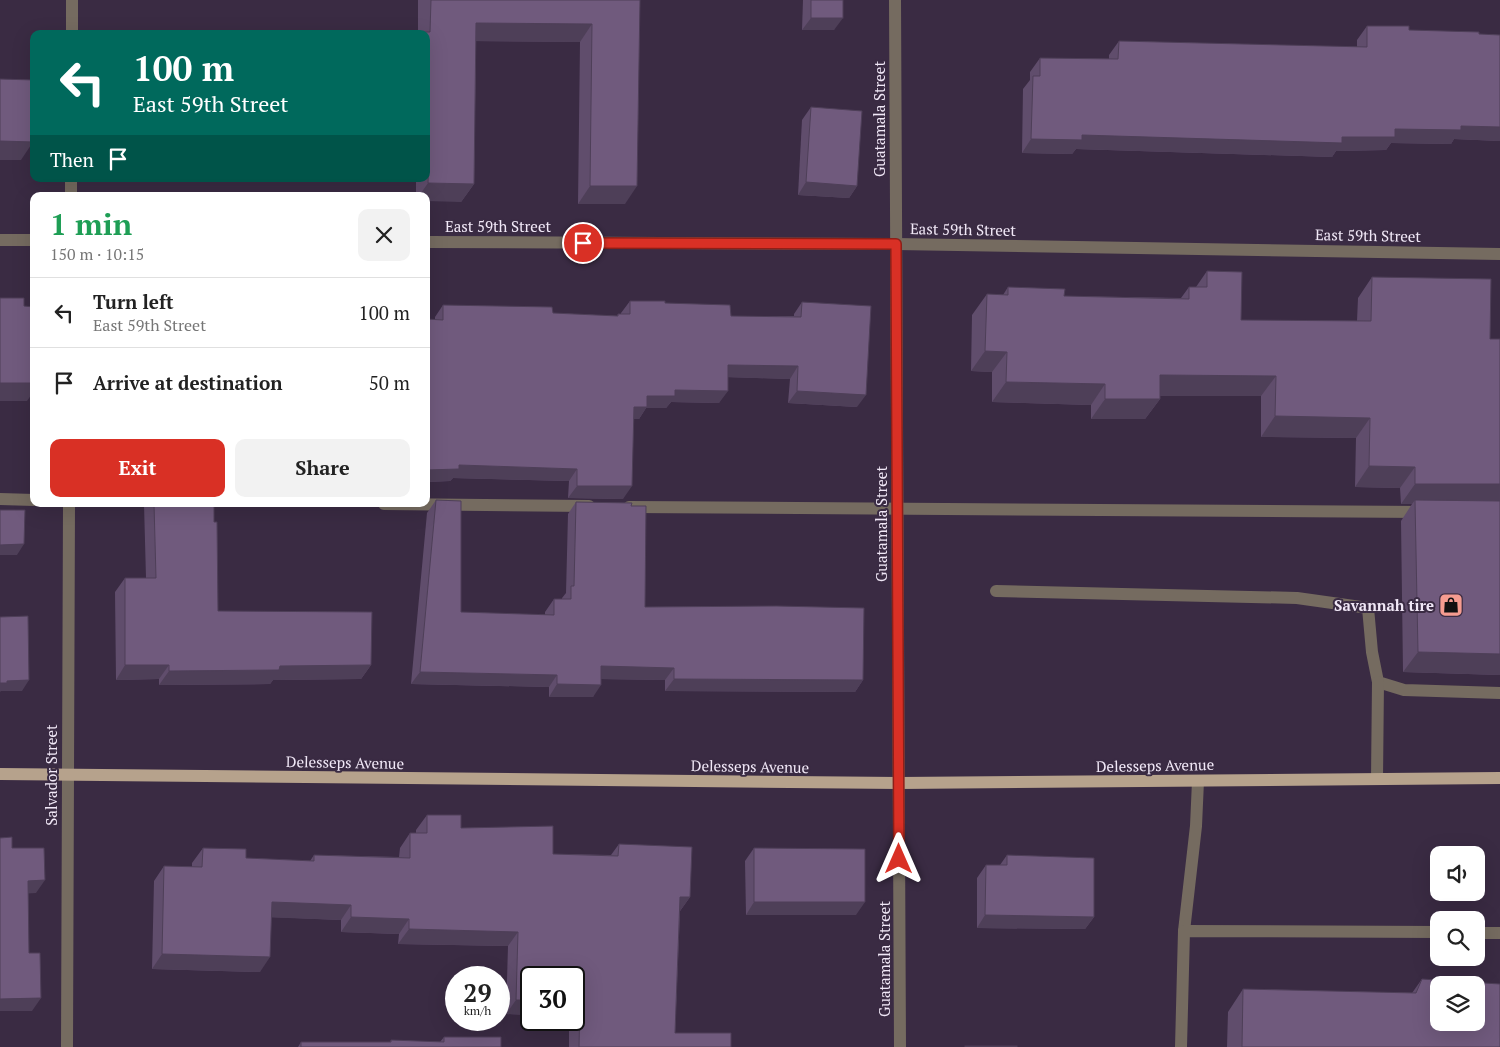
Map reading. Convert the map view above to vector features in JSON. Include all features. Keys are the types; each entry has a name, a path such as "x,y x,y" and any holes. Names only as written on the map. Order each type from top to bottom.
{"main road":[{"name":"Delesseps Avenue","path":"0,774 899,783 1500,778"}],"street":[{"path":"72,0 72,30"},
{"name":"Guatamala Street","path":"895,0 900,1047"},
{"path":"0,240 30,240"},
{"name":"East 59th Street","path":"430,242 896,244 1500,254"},
{"path":"0,499 30,500"},
{"path":"430,504 601,506"},
{"path":"621,506 898,510 1441,512"},
{"name":"Salvador Street","path":"66,1047 69,507"},
{"path":"996,591 1296,598 1368,608 1372,652 1378,682 1377,779"},
{"path":"1378,682 1404,690 1500,693"},
{"path":"1181,1047 1184,931 1196,826 1198,781"},
{"path":"1184,931 1430,932"},
{"path":"1485,933 1500,933"}],"building":[{"path":"431,0 640,0 637,186 590,186 592,24 476,23 474,184 428,183 430,182"},
{"path":"811,0 843,0 843,18 811,18"},
{"path":"1367,26 1409,26 1409,30 1479,32 1479,34 1500,35 1500,127 1461,126 1461,130 1395,129 1395,137 1342,137 1342,143 1082,135 1082,140 1031,139 1033,76 1040,76 1040,58 1118,59 1119,41 1367,47"},
{"path":"0,79 30,80 30,142 0,141"},
{"path":"811,107 862,111 857,186 806,182"},
{"path":"1207,271 1242,272 1241,320 1371,321 1372,277 1491,279 1490,339 1500,339 1500,484 1415,484 1415,467 1369,466 1370,418 1275,416 1276,376 1160,375 1160,399 1105,399 1105,384 1006,382 1007,352 985,351 987,294 1008,295 1008,287 1065,289 1064,296 1189,299 1189,287 1207,287"},
{"path":"0,298 24,298 24,306 30,307 30,383 0,383"},
{"path":"630,301 730,305 731,316 801,317 802,302 871,306 866,395 797,391 798,366 728,365 728,391 675,390 675,396 647,396 647,407 634,407 632,486 577,486 577,469 459,465 459,469 430,470 430,319 443,320 443,305 552,307 553,313 618,316 618,314 630,314"},
{"path":"436,500 461,501 461,612 554,615 554,599 571,599 571,586 574,586 576,502 632,503 631,506 646,506 645,607 777,606 864,608 863,680 674,679 674,668 601,666 601,685 557,684 557,675 420,672"},
{"name":"Savannah tire","path":"1415,500 1500,501 1500,654 1418,652"},
{"path":"154,507 214,507 214,522 217,522 218,611 372,612 371,665 280,666 279,670 169,671 169,665 125,665 125,578 156,578"},
{"path":"0,510 25,510 24,544 0,545"},
{"path":"28,616 29,680 0,683 0,617"},
{"path":"427,815 461,815 461,828 553,826 553,854 618,856 619,844 692,847 690,897 680,897 675,1033 731,1033 731,1047 579,1047 579,1031 585,1031 585,966 520,966 520,1000 516,1000 518,932 409,929 409,919 351,917 351,905 272,902 270,957 162,954 164,866 202,867 203,848 246,849 246,858 314,861 314,855 410,858 410,833 427,833"},
{"path":"12,837 12,848 44,848 45,880 28,881 29,953 40,953 41,998 0,999 0,838"},
{"path":"754,848 865,849 865,902 754,902"},
{"path":"1007,855 1094,858 1094,917 985,915 986,865 1007,865"},
{"path":"1422,979 1430,980 1430,1031 1485,1031 1485,983 1500,984 1500,1047 1242,1047 1243,989 1416,993"},
{"path":"444,1037 501,1037 501,1047 301,1047 301,1042 391,1042 391,1040 444,1042"},
{"path":"1017,1046 1017,1047 965,1047"}],"place":[{"name":"Savannah tire","path":"1451,605"}],"route":[{"path":"583,243 896,244 899,859"}]}
